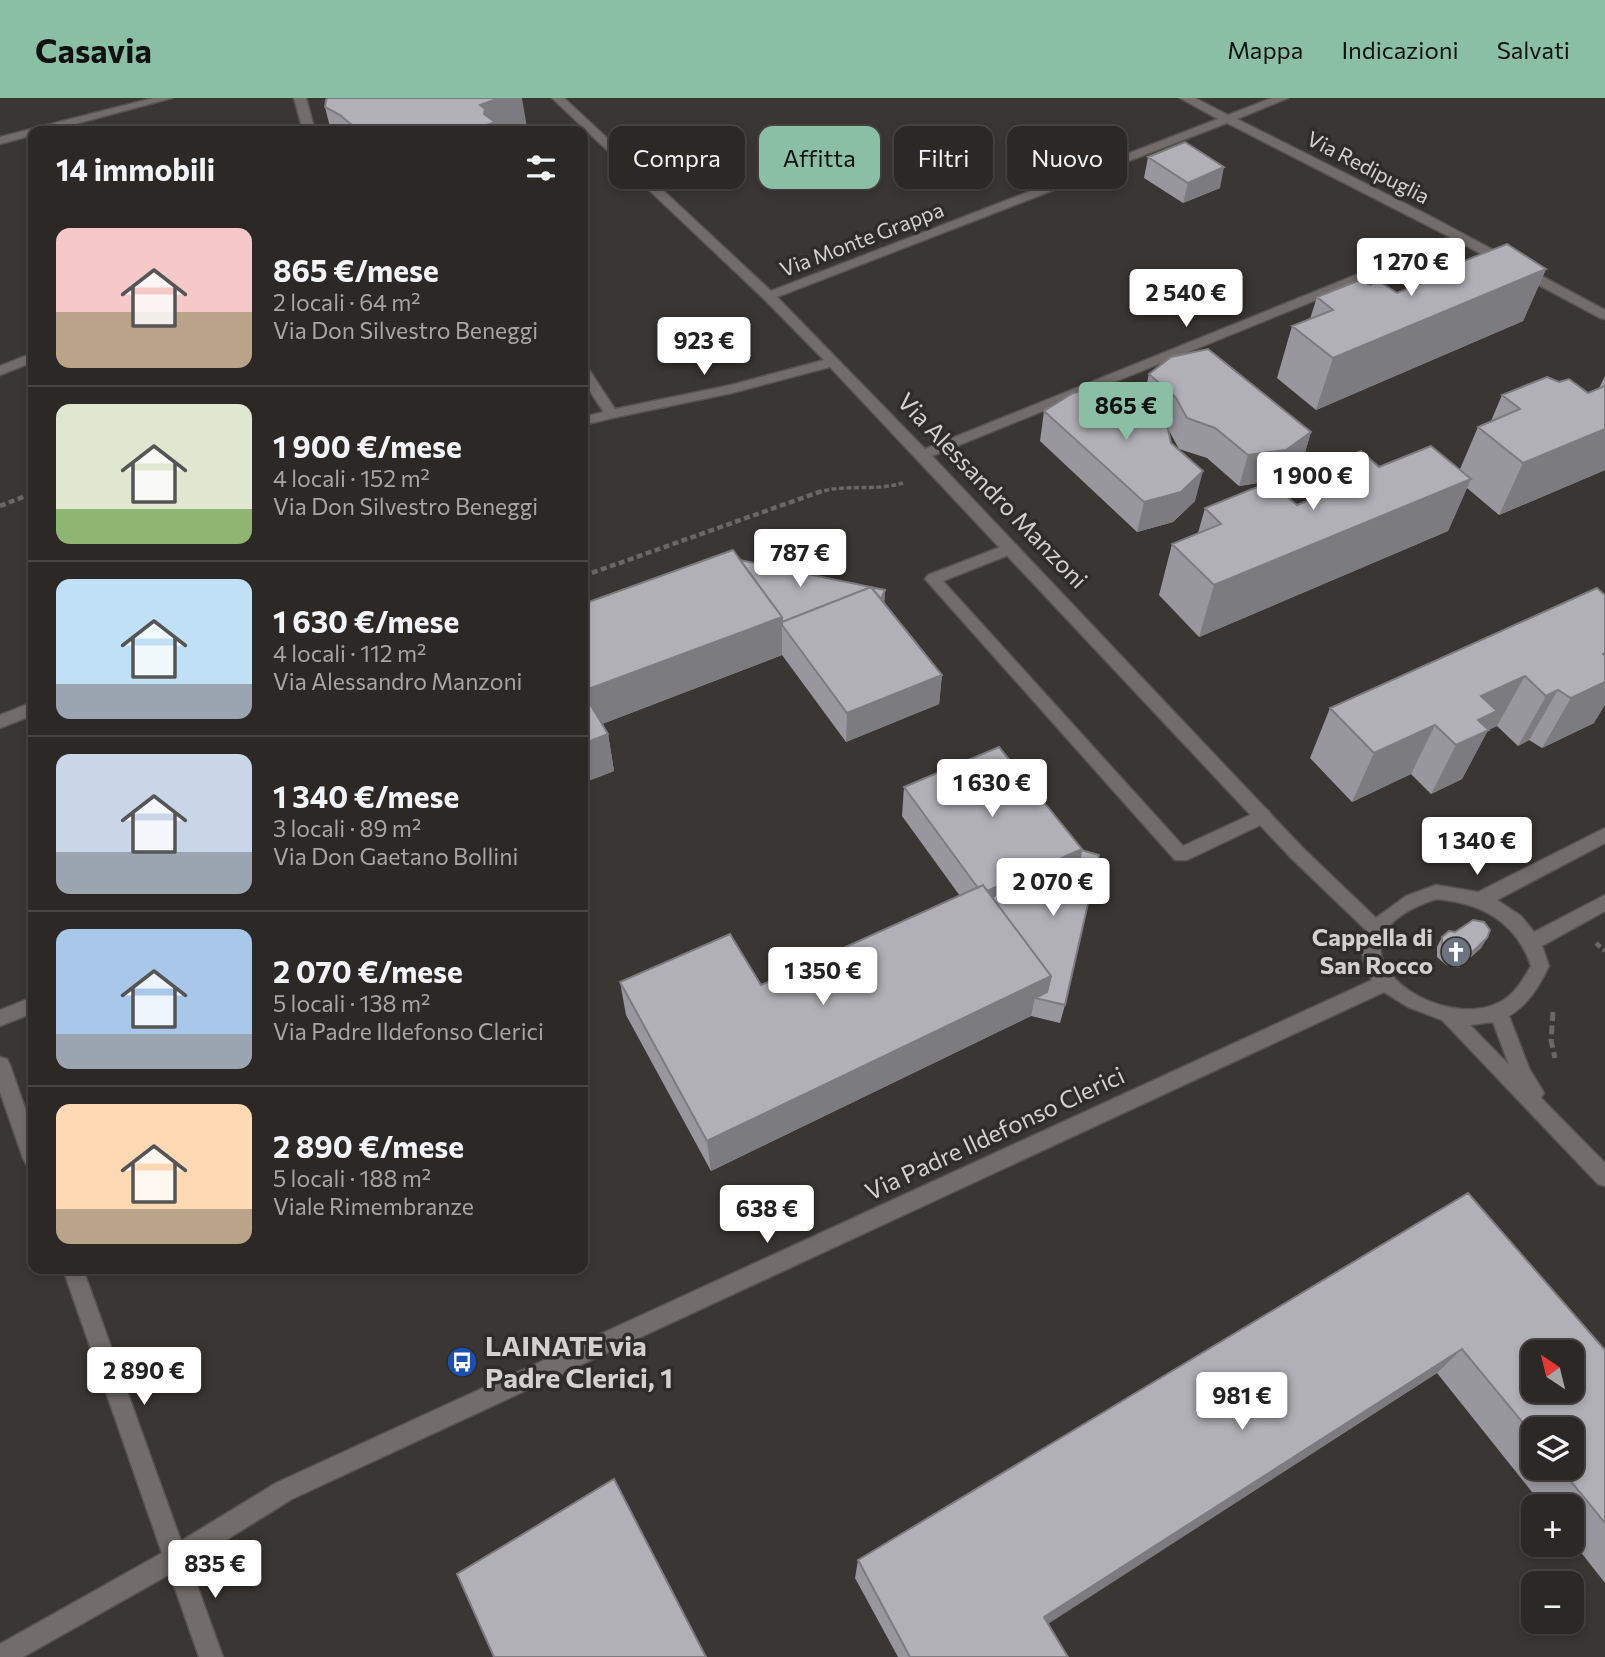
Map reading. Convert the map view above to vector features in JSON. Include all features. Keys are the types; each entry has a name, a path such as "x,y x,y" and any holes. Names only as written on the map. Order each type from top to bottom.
{"street":[{"path":"58,126 166,98"},
{"path":"300,98 308,126"},
{"name":"Via Alessandro Manzoni","path":"558,98 588,126"},
{"name":"Via Redipuglia","path":"1186,98 1605,315"},
{"name":"Via Monte Grappa","path":"769,296 1282,98"},
{"name":"Via Alessandro Manzoni","path":"588,126 769,296 1345,902 1377,930"},
{"path":"0,141 28,134"},
{"path":"923,455 1443,242 1460,238"},
{"path":"0,371 28,359"},
{"path":"588,420 732,389 832,362"},
{"path":"588,378 612,414"},
{"path":"1011,548 933,579 1181,855 1263,816"},
{"path":"0,722 28,710"},
{"path":"1482,899 1605,835"},
{"path":"1436,892 1460,892 1482,899 1502,911 1532,942 1540,966 1531,988 1498,1011 1481,1018 1464,1019 1407,999 1385,983 1373,964 1371,948 1377,930 1387,918 1413,899 1436,892"},
{"path":"1532,942 1605,902"},
{"name":"Via Padre Ildefonso Clerici","path":"0,1657 176,1558 284,1492 1385,983"},
{"path":"0,1018 28,1007"},
{"path":"1498,1011 1521,1072 1546,1114"},
{"path":"1447,1014 1605,1177"},
{"path":"0,1065 28,1144"},
{"path":"75,1274 211,1657"}],"path":[{"path":"588,574 831,488 889,488 937,470"},
{"path":"0,506 28,495"},
{"path":"1571,919 1605,951"},
{"path":"1585,949 1596,942"},
{"path":"1556,1000 1552,1041 1557,1067"}],"building":[{"path":"499,98 480,105 485,109 484,114 495,122 484,126 353,126 325,107 326,100"},
{"path":"1185,142 1224,167 1188,183 1148,157"},
{"path":"1507,244 1546,269 1333,358 1292,326 1333,310 1317,297 1360,280 1370,285 1379,281 1397,293 1430,280 1417,271 1432,265 1423,259 1447,250 1464,261"},
{"path":"1208,349 1311,432 1286,450 1248,455 1215,428 1187,418 1176,398 1149,374 1171,357"},
{"path":"1547,377 1559,382 1569,379 1588,393 1605,386 1605,429 1523,463 1478,427 1520,409 1502,395"},
{"path":"1109,386 1138,410 1167,425 1171,443 1203,471 1181,492 1144,502 1044,411 1073,393"},
{"path":"1431,446 1471,479 1214,585 1172,544 1221,524 1205,508 1257,487 1267,493 1278,489 1297,505 1337,489 1324,477 1341,470 1333,463 1361,451 1379,467"},
{"path":"733,550 782,617 588,689 588,602"},
{"path":"740,560 871,587 782,622 782,617"},
{"path":"871,587 885,590 881,599"},
{"path":"871,587 942,675 847,713 782,622"},
{"path":"1597,588 1605,595 1605,682 1571,698 1558,690 1546,696 1525,676 1481,696 1497,711 1478,720 1489,730 1456,745 1435,725 1374,753 1330,708"},
{"path":"588,700 608,734 588,742"},
{"path":"999,747 1082,849 987,891 983,885 978,888 904,787"},
{"path":"1081,850 1099,855 1065,1005 1035,998 1047,992 1051,976 992,897 1080,858"},
{"path":"983,885 1051,976 707,1141 620,982 730,934 761,985"},
{"name":"Cappella di San Rocco","path":"1473,920 1484,922 1490,930 1487,938 1465,959 1442,948 1442,937"},
{"path":"1468,1193 1605,1350 1605,1523 1584,1494 1570,1480 1584,1480 1584,1417 1521,1417 1521,1420 1462,1349 1044,1617 1068,1657 910,1657 858,1560"},
{"path":"614,1479 706,1657 494,1657 457,1574"}],"place":[{"name":"Cappella di San Rocco","path":"1456,952"},
{"name":"LAINATE via Padre Clerici, 1","path":"462,1362"}]}
